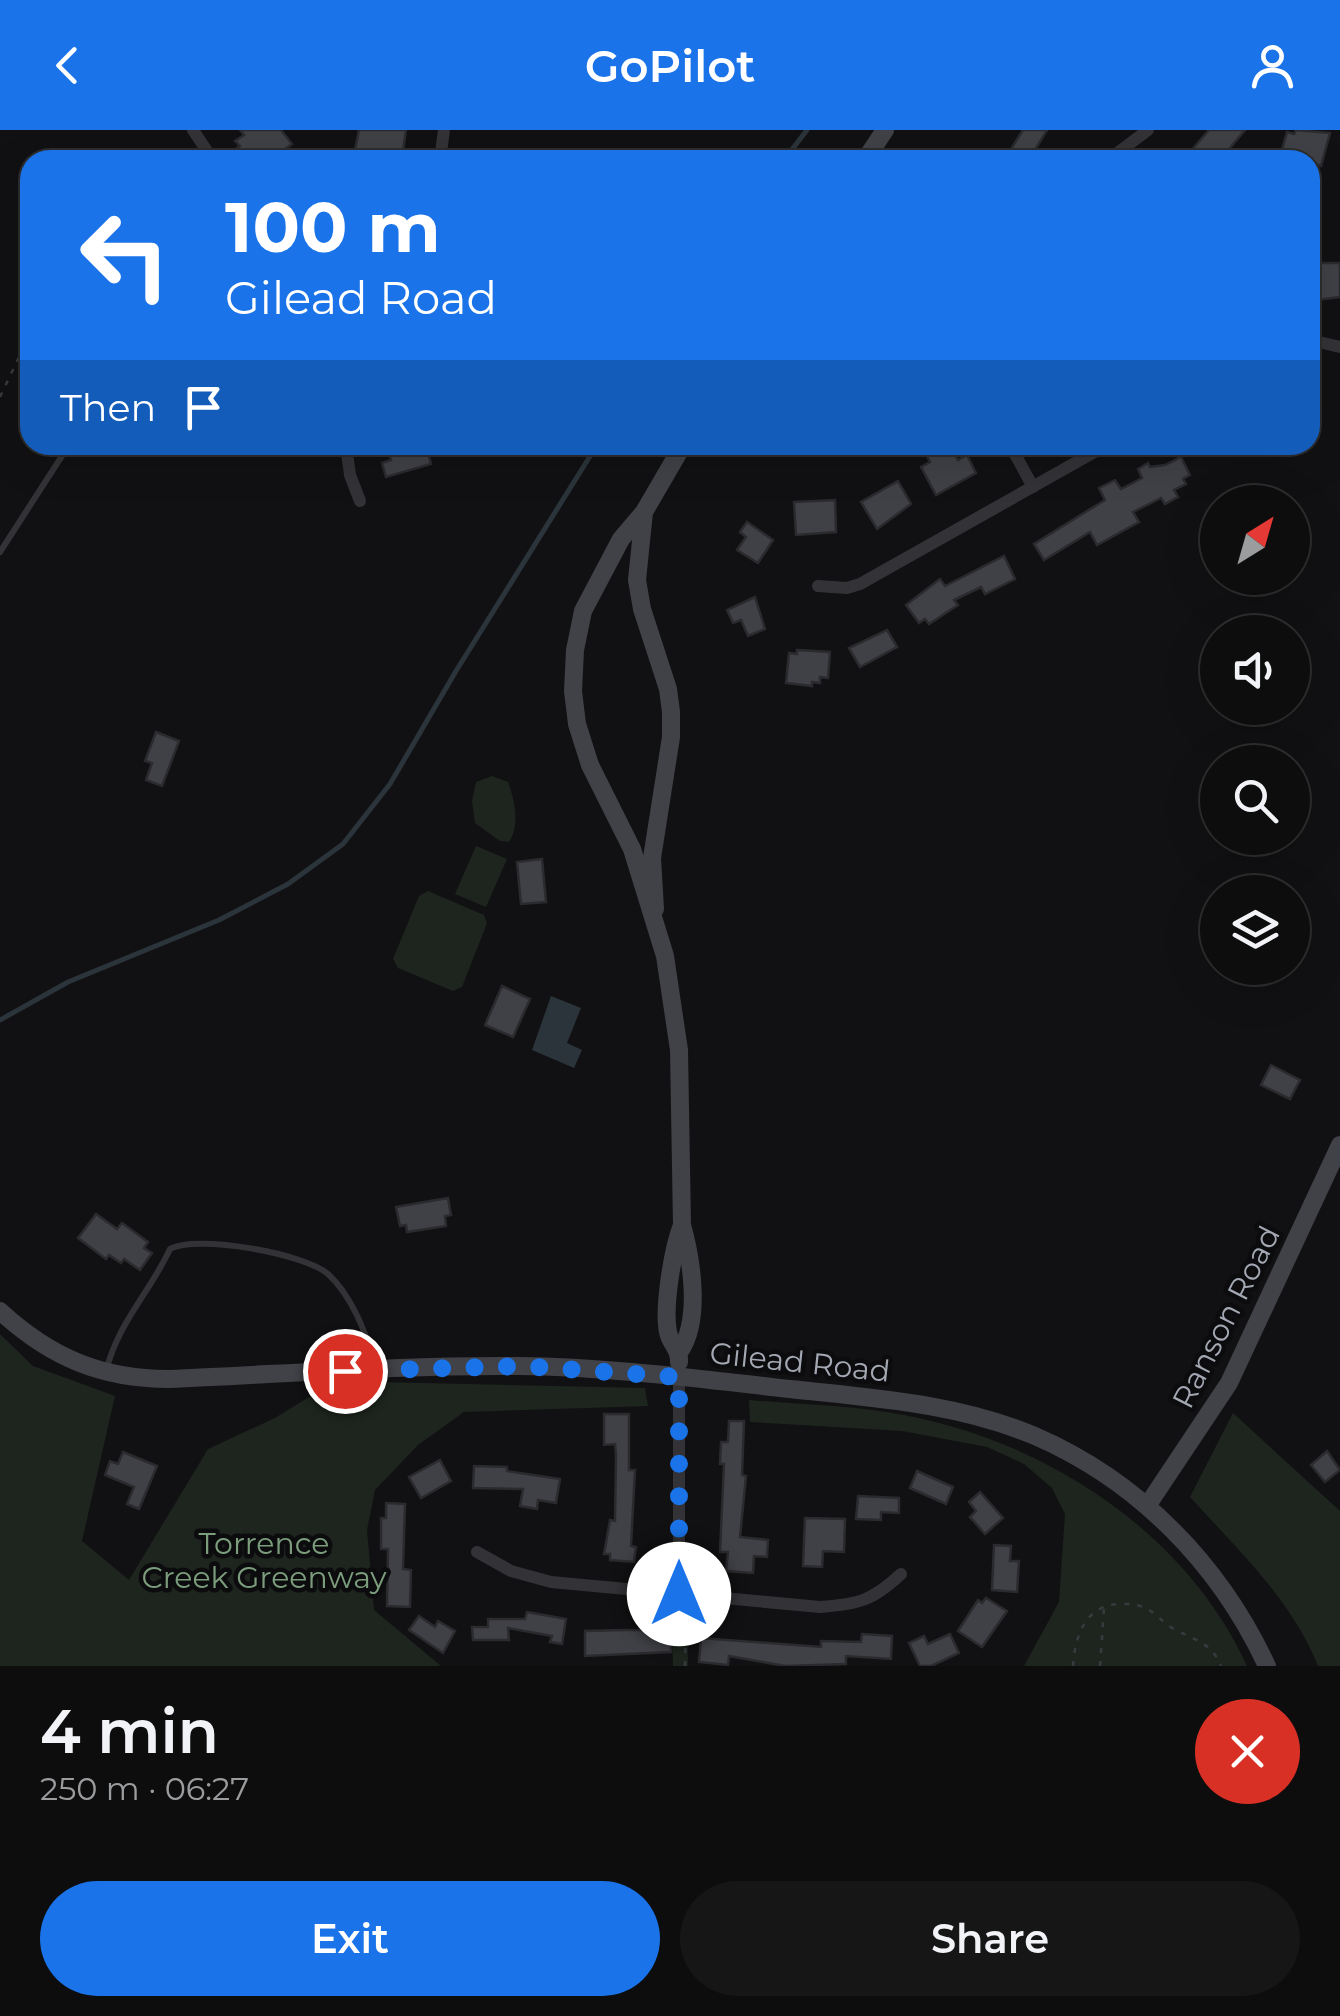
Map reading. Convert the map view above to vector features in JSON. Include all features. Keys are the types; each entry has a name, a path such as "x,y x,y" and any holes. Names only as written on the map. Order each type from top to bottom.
{"street":[{"path":"1121,150 1148,130"},
{"path":"347,455 360,501"},
{"path":"654,916 644,896 632,849 590,765 577,724 573,691 582,611 621,538 644,512 677,455"},
{"path":"1016,455 1034,487"},
{"path":"818,586 835,589 860,584 1090,455"},
{"path":"644,512 637,580 671,712 671,737 652,858 654,916 678,1029 682,1225 689,1251 690,1335 680,1351 679,1377 683,1598"},
{"name":"Ranson Road","path":"1146,1506 1229,1383 1274,1294 1340,1145"},
{"name":"Gilead Road","path":"0,1311 49,1350 105,1374 169,1380 522,1366 679,1377 907,1402 962,1412 1036,1437 1092,1468 1146,1506 1171,1527 1215,1578 1267,1666"},
{"path":"478,1552 534,1579 683,1598 820,1608 864,1601 878,1595 901,1574"}],"lane":[{"path":"0,552 63,455"},
{"path":"105,1374 115,1336 170,1249 219,1241 327,1272 360,1319 378,1370"}],"path":[{"path":"0,398 20,355"},
{"path":"683,1598 685,1666"},
{"path":"1073,1666 1085,1621 1104,1605 1134,1604 1212,1648 1222,1666"},
{"path":"1100,1666 1104,1605"}],"green space":[{"path":"492,776 508,782 513,797 515,821 509,842 500,841 475,823 472,801 476,782"},
{"path":"476,846 507,859 486,907 455,894"},
{"path":"428,891 484,915 487,923 462,987 453,991 398,968 393,959 419,896"},
{"name":"Torrence Creek Greenway","path":"0,1334 33,1366 115,1396 82,1541 129,1580 208,1449 275,1418 335,1381 645,1388 648,1406 464,1412 418,1445 375,1490 367,1530 374,1610 441,1666 0,1666"},
{"path":"749,1400 886,1412 996,1441 1049,1465 1144,1530 1185,1571 1219,1616 1247,1666 1024,1666 1059,1602 1065,1514 1052,1488 1024,1464 987,1447 902,1431 750,1422"},
{"path":"1233,1413 1340,1511 1340,1666 1318,1666 1278,1597 1190,1497"},
{"path":"671,1602 687,1604 688,1666 673,1666"}],"shaded area":[{"path":"551,996 581,1008 567,1043 582,1050 574,1068 532,1050"}],"building":[{"path":"240,130 281,130 292,144 284,150 237,150 240,146 235,141 244,135"},
{"path":"359,130 406,130 403,150 355,150"},
{"path":"1023,130 1047,130 1035,150 1011,149"},
{"path":"1209,130 1245,130 1228,150 1192,150"},
{"path":"1296,130 1330,133 1321,166 1320,150 1282,150 1287,132 1294,134"},
{"path":"1320,263 1340,263 1340,297 1320,300"},
{"path":"390,455 429,455 431,464 386,477 382,463 391,460"},
{"path":"955,455 958,460 967,455 976,473 936,495 921,467 930,462 927,456"},
{"path":"1181,457 1190,475 1183,479 1186,484 1174,490 1178,497 1165,504 1161,498 1133,512 1139,522 1097,545 1090,532 1044,560 1034,544 1105,500 1099,488 1115,480 1121,489 1142,478 1138,469 1148,463 1150,467 1165,465"},
{"path":"898,481 911,504 877,529 861,502"},
{"path":"835,500 836,532 796,535 794,502"},
{"path":"747,522 773,540 758,563 737,550 746,537 740,532"},
{"path":"1004,556 1015,579 985,594 981,587 954,600 958,605 929,624 925,619 919,623 906,605 940,579 945,586"},
{"path":"755,597 765,629 748,636 741,620 733,623 727,610"},
{"path":"887,630 897,647 860,667 849,648"},
{"path":"797,650 830,652 828,678 820,677 820,683 812,682 812,686 786,683 789,653 797,654"},
{"path":"156,732 179,741 162,786 146,780 152,763 145,761"},
{"path":"542,859 546,902 521,904 517,862"},
{"path":"502,986 530,999 513,1037 485,1025"},
{"path":"1271,1065 1300,1080 1290,1099 1261,1085"},
{"path":"448,1198 451,1215 445,1216 446,1226 407,1232 406,1225 400,1226 396,1207"},
{"path":"96,1214 117,1229 122,1223 148,1242 144,1248 152,1253 140,1270 124,1259 121,1263 109,1255 106,1259 78,1238"},
{"path":"604,1414 629,1414 629,1470 635,1470 631,1546 636,1547 634,1562 610,1560 610,1554 604,1554 610,1520 615,1521 616,1455 615,1444 604,1445"},
{"path":"729,1421 744,1421 742,1475 746,1476 740,1537 768,1540 767,1557 754,1556 753,1573 726,1571 728,1552 720,1552 724,1464 720,1464 721,1442 728,1442"},
{"path":"1327,1451 1340,1470 1325,1482 1311,1465"},
{"path":"123,1452 157,1466 139,1509 127,1504 134,1487 105,1475 110,1461 118,1464"},
{"path":"440,1460 451,1481 421,1498 409,1477"},
{"path":"474,1466 507,1467 507,1471 560,1479 556,1503 538,1500 537,1509 520,1506 523,1489 473,1488"},
{"path":"917,1471 953,1487 946,1504 910,1488"},
{"path":"980,1492 1003,1518 985,1534 970,1517 976,1511 969,1502"},
{"path":"858,1496 899,1498 899,1513 881,1512 881,1520 856,1519"},
{"path":"386,1503 405,1504 403,1569 411,1570 410,1607 387,1606 388,1549 381,1549 381,1518 386,1518"},
{"path":"805,1518 845,1519 844,1552 823,1551 822,1567 803,1566"},
{"path":"994,1545 1011,1546 1010,1561 1019,1561 1017,1592 992,1590"},
{"path":"986,1598 1007,1611 982,1647 958,1631 978,1600 982,1603"},
{"path":"527,1612 566,1619 562,1644 550,1642 552,1636 508,1628 509,1640 473,1640 472,1627 488,1627 488,1619 525,1619"},
{"path":"419,1616 435,1627 438,1621 455,1631 443,1653 409,1630"},
{"path":"671,1630 671,1652 585,1656 585,1631"},
{"path":"862,1634 892,1636 891,1659 846,1656 846,1664 785,1666 729,1656 728,1665 699,1662 701,1638 821,1647 821,1641 861,1642"},
{"path":"950,1634 959,1653 931,1666 920,1666 909,1643 924,1636 928,1644"}],"waterway":[{"path":"792,150 807,130"},
{"path":"0,1020 68,982 219,920 288,884 343,844 390,784 591,455"}],"route":[{"path":"345,1371 522,1366 679,1377 679,1594"}]}
